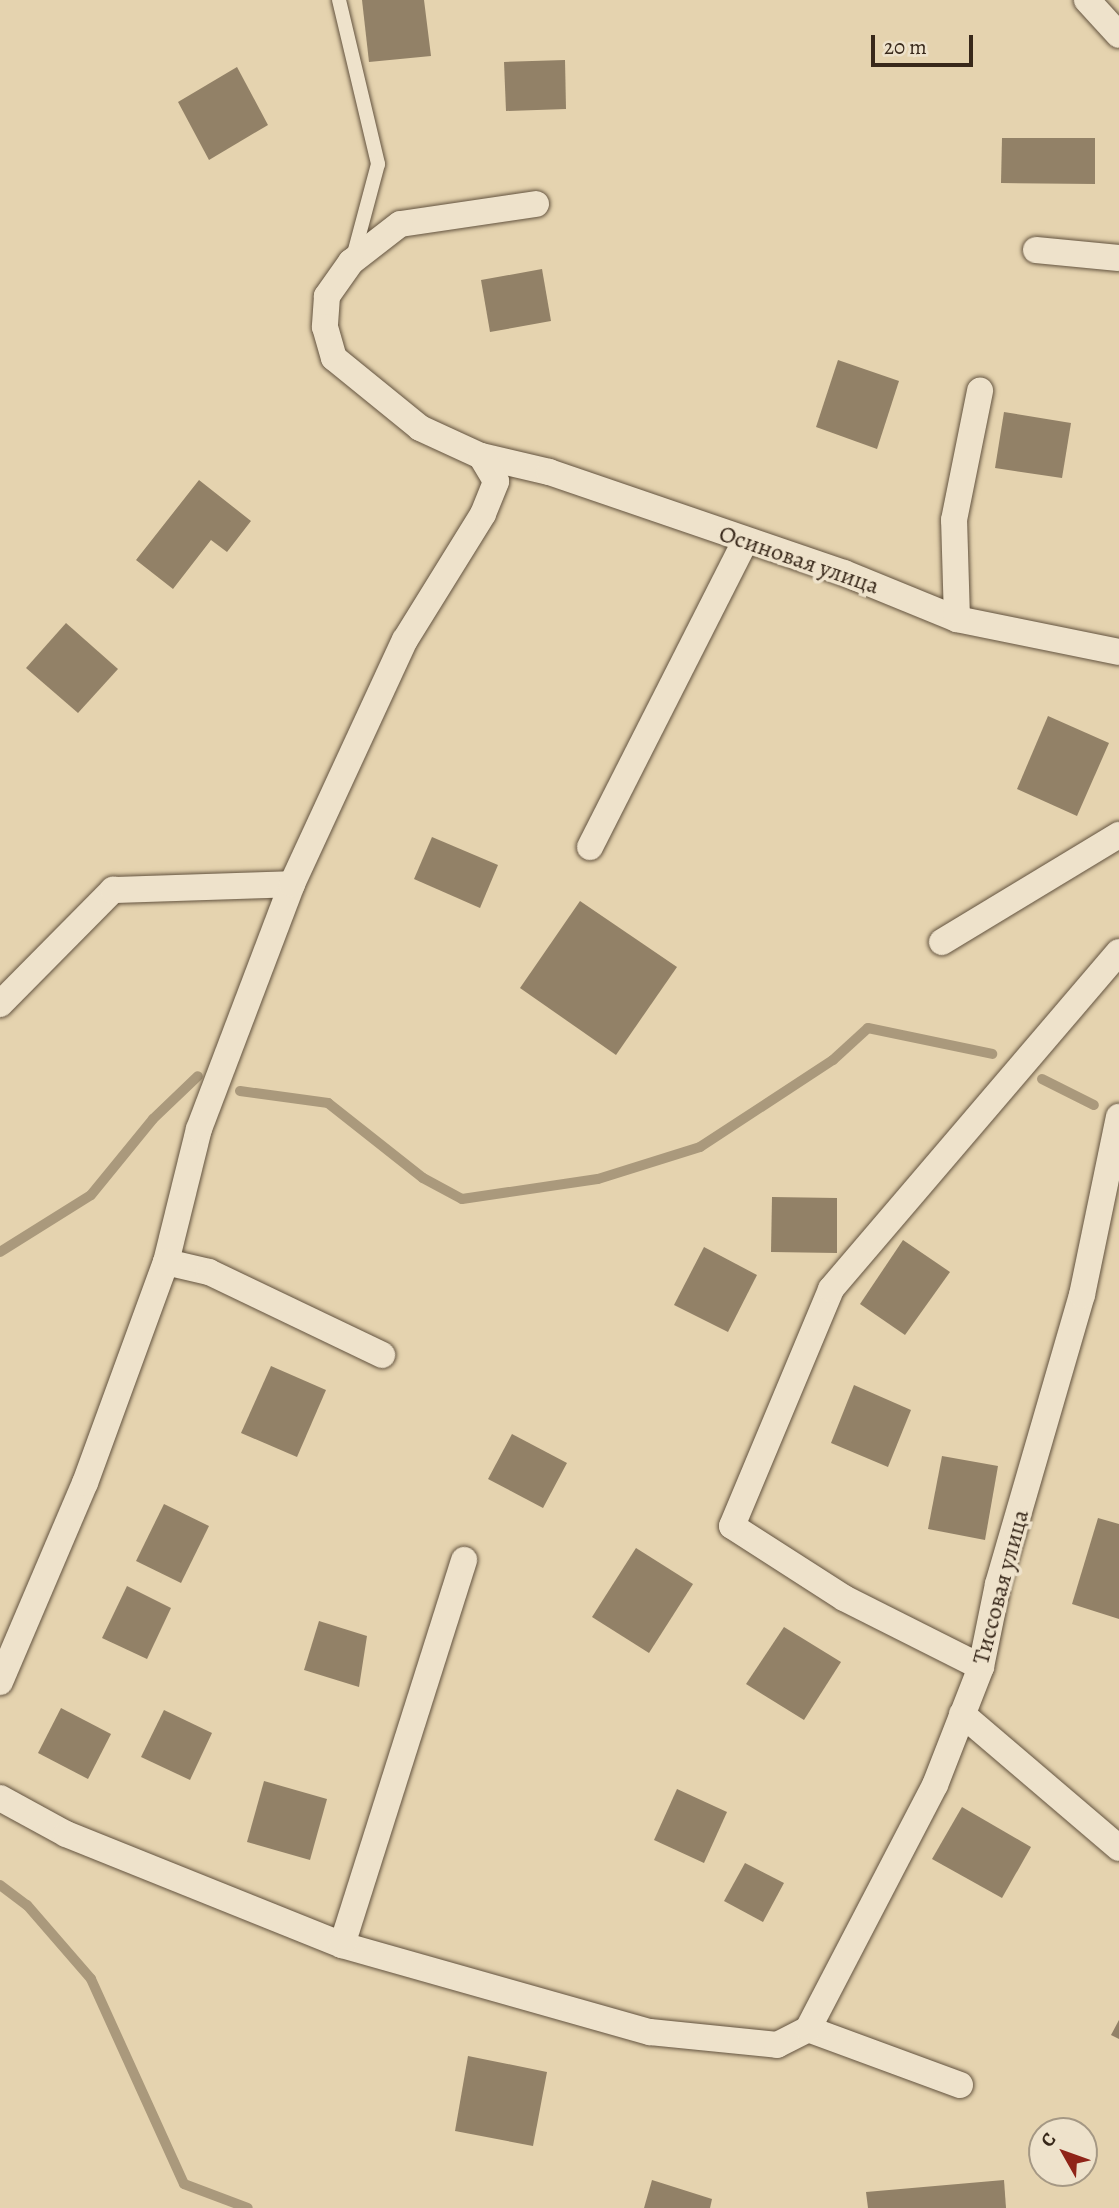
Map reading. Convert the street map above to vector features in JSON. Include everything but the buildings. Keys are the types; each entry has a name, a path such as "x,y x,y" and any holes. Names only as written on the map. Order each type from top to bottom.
{"street":[{"path":"1087,0 1119,35"},
{"name":"Осиновая улица","path":"536,204 400,224 351,262 327,296 325,327 334,358 420,428 481,456 549,472 745,542 845,573 957,619 1119,652"},
{"path":"1036,250 1119,258"},
{"path":"957,619 954,520 980,391"},
{"path":"0,1682 85,1483 166,1262 199,1129 292,884 405,640 483,514 496,481 481,456"},
{"path":"590,847 745,542"},
{"path":"942,942 1119,835"},
{"path":"0,1004 113,890 292,884"},
{"path":"981,1667 844,1598 732,1526 831,1289 1119,952"},
{"name":"Тиссовая улица","path":"808,2029 935,1785 981,1667 998,1584 1082,1295 1119,1117"},
{"path":"166,1262 209,1272 382,1355"},
{"path":"342,1945 464,1560"},
{"path":"962,1714 1119,1848"},
{"path":"0,1798 66,1834 342,1945 650,2032 777,2045 808,2029 960,2085"}],"lane":[{"path":"339,0 378,164 351,262"}],"waterway":[{"path":"240,1091 328,1103 423,1178 462,1199 598,1179 700,1147 833,1060 868,1028 992,1054"},
{"path":"0,1252 91,1195 153,1119 198,1076"},
{"path":"1042,1079 1094,1105"},
{"path":"0,1885 27,1905 91,1979 184,2184 248,2208"}]}
